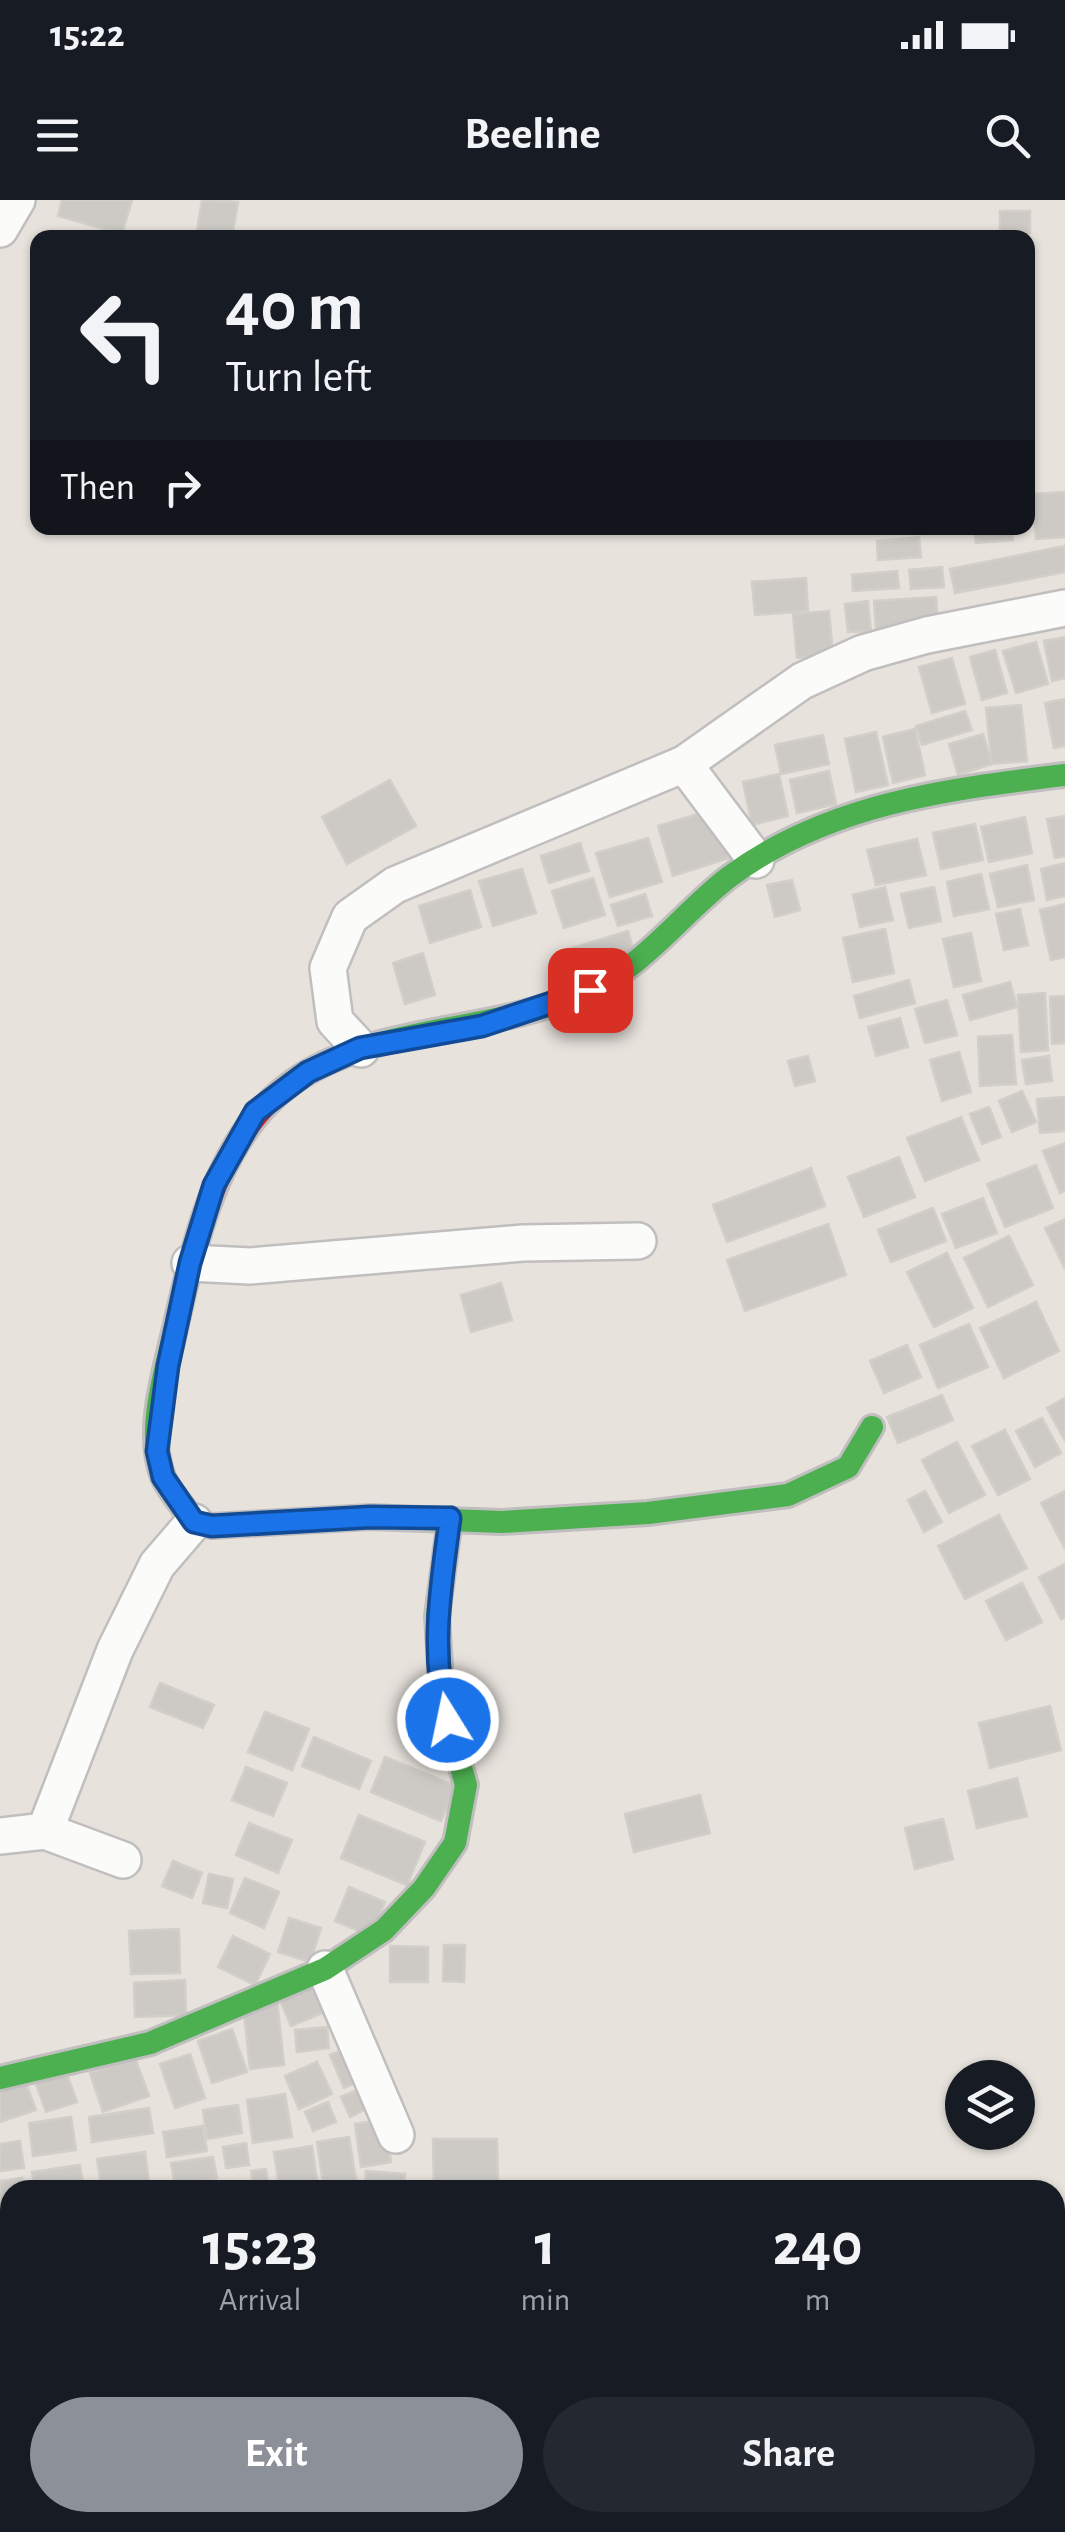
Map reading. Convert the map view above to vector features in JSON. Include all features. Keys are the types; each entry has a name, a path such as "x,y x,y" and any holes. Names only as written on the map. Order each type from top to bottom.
{"street":[{"path":"0,230 17,200"},
{"path":"360,1048 335,1021 328,968 350,917 395,885 684,764 802,680 863,653 927,634 1065,608"},
{"path":"684,764 756,860"},
{"path":"872,1427 848,1467 788,1496 648,1513 502,1522 370,1517 212,1526 194,1522 163,1477 157,1451 168,1366 190,1263 214,1185 255,1112 308,1072 360,1048 482,1026 590,990 637,962 730,877 849,811 940,790 1065,775"},
{"path":"190,1263 250,1266 523,1243 638,1241"},
{"path":"0,2078 150,2042 325,1968 384,1930 424,1888 455,1843 464,1812 466,1785 442,1698 437,1616 450,1518"},
{"path":"45,1831 115,1650 157,1565 194,1522"},
{"path":"0,1836 45,1831 124,1860"},
{"path":"325,1968 396,2135"}],"building":[{"path":"62,200 132,200 123,230 108,230 58,216"},
{"path":"202,200 238,202 233,230 197,230"},
{"path":"1000,211 1030,211 1030,230 1000,230"},
{"path":"1065,492 1065,537 1036,539 1035,494"},
{"path":"975,535 1013,535 1013,540 976,543"},
{"path":"919,537 921,557 878,560 877,541"},
{"path":"1065,546 1065,572 955,593 950,569"},
{"path":"942,567 944,587 911,589 909,570"},
{"path":"897,571 899,588 853,591 852,575"},
{"path":"806,578 808,611 755,615 752,582"},
{"path":"936,597 938,626 876,630 874,601"},
{"path":"868,601 871,631 848,632 845,604"},
{"path":"829,611 833,655 797,658 793,614"},
{"path":"1065,637 1065,678 1052,681 1044,641"},
{"path":"1036,642 1048,684 1016,693 1003,651"},
{"path":"995,650 1007,693 982,700 970,657"},
{"path":"952,658 965,704 932,713 919,667"},
{"path":"1065,699 1065,746 1054,748 1045,703"},
{"path":"1021,705 1027,761 992,764 986,708"},
{"path":"965,711 972,730 922,745 916,726"},
{"path":"915,729 925,775 893,783 883,737"},
{"path":"876,732 888,785 856,792 845,739"},
{"path":"983,734 992,764 958,775 949,744"},
{"path":"823,735 829,764 781,774 775,745"},
{"path":"829,771 836,804 797,813 790,780"},
{"path":"779,774 788,816 752,825 743,782"},
{"path":"390,780 416,826 347,864 322,817"},
{"path":"714,809 729,858 673,876 658,826"},
{"path":"1065,816 1065,856 1055,858 1047,819"},
{"path":"1025,817 1032,853 989,862 981,827"},
{"path":"975,824 983,860 941,869 933,833"},
{"path":"648,838 662,882 610,897 596,853"},
{"path":"917,839 926,875 876,885 867,850"},
{"path":"580,843 589,871 549,883 541,856"},
{"path":"1065,863 1065,896 1047,900 1041,869"},
{"path":"1027,865 1034,900 998,907 990,874"},
{"path":"522,869 536,913 493,926 479,881"},
{"path":"981,874 989,909 954,916 947,882"},
{"path":"593,878 605,915 564,928 552,891"},
{"path":"792,880 800,910 775,917 767,885"},
{"path":"885,887 893,920 860,927 853,895"},
{"path":"934,887 941,921 909,928 901,894"},
{"path":"470,890 481,927 430,943 419,906"},
{"path":"645,894 652,916 618,926 611,905"},
{"path":"1065,904 1065,957 1051,960 1040,910"},
{"path":"1020,909 1028,945 1004,950 996,914"},
{"path":"885,929 894,973 853,982 843,938"},
{"path":"628,931 635,955 580,972 572,948"},
{"path":"971,933 981,981 954,987 943,939"},
{"path":"423,953 435,995 405,1004 393,963"},
{"path":"909,980 915,1003 860,1018 854,996"},
{"path":"1010,982 1017,1007 970,1020 963,995"},
{"path":"1045,993 1048,1050 1021,1052 1018,995"},
{"path":"1065,996 1065,1043 1052,1044 1050,997"},
{"path":"947,1000 957,1035 925,1043 915,1009"},
{"path":"900,1018 908,1047 876,1056 868,1027"},
{"path":"1012,1035 1016,1084 980,1086 978,1037"},
{"path":"959,1052 971,1092 942,1101 930,1060"},
{"path":"808,1056 815,1081 795,1086 788,1061"},
{"path":"1049,1056 1052,1081 1026,1084 1022,1060"},
{"path":"1022,1091 1036,1122 1012,1132 999,1101"},
{"path":"1065,1097 1065,1131 1040,1133 1037,1099"},
{"path":"989,1107 1001,1137 982,1144 970,1114"},
{"path":"961,1117 979,1160 925,1181 907,1138"},
{"path":"1065,1143 1065,1191 1060,1193 1043,1151"},
{"path":"899,1157 915,1197 864,1217 848,1177"},
{"path":"1036,1165 1053,1208 1005,1227 987,1184"},
{"path":"811,1168 825,1206 727,1242 713,1205"},
{"path":"983,1198 997,1233 956,1248 942,1214"},
{"path":"933,1208 946,1241 891,1262 878,1230"},
{"path":"1065,1219 1065,1269 1045,1228"},
{"path":"828,1224 846,1275 745,1311 727,1260"},
{"path":"1009,1236 1033,1285 988,1307 964,1258"},
{"path":"947,1253 973,1308 934,1327 907,1272"},
{"path":"501,1283 512,1320 471,1332 461,1295"},
{"path":"1036,1302 1059,1351 1004,1378 980,1328"},
{"path":"969,1324 988,1367 938,1388 920,1345"},
{"path":"907,1345 921,1377 884,1393 870,1361"},
{"path":"942,1395 953,1420 898,1443 887,1417"},
{"path":"1065,1398 1065,1441 1047,1408"},
{"path":"1042,1418 1061,1453 1035,1467 1016,1431"},
{"path":"1005,1430 1030,1479 998,1495 972,1446"},
{"path":"957,1442 985,1495 949,1513 922,1460"},
{"path":"925,1491 942,1522 924,1532 908,1500"},
{"path":"1065,1491 1065,1549 1041,1503"},
{"path":"999,1515 1027,1568 965,1599 938,1546"},
{"path":"1065,1564 1065,1617 1061,1619 1039,1577"},
{"path":"1022,1583 1042,1622 1006,1640 986,1601"},
{"path":"160,1683 214,1705 203,1728 150,1707"},
{"path":"1050,1706 1061,1750 990,1768 979,1723"},
{"path":"265,1712 309,1729 292,1770 248,1752"},
{"path":"314,1737 371,1761 359,1789 302,1766"},
{"path":"385,1757 456,1786 441,1821 371,1792"},
{"path":"246,1767 287,1783 273,1816 232,1800"},
{"path":"1017,1778 1027,1816 977,1828 968,1791"},
{"path":"700,1795 710,1833 634,1852 625,1814"},
{"path":"359,1815 425,1842 407,1885 341,1858"},
{"path":"943,1819 953,1859 915,1869 905,1828"},
{"path":"249,1823 292,1840 278,1873 236,1855"},
{"path":"173,1861 202,1873 192,1898 162,1886"},
{"path":"209,1874 233,1879 227,1908 203,1903"},
{"path":"245,1878 279,1892 264,1928 230,1913"},
{"path":"349,1887 385,1902 371,1936 335,1921"},
{"path":"289,1918 321,1928 310,1962 278,1952"},
{"path":"179,1929 180,1973 131,1974 129,1931"},
{"path":"233,1936 270,1954 255,1985 218,1967"},
{"path":"444,1945 465,1945 464,1982 443,1981"},
{"path":"390,1946 428,1947 428,1982 390,1982"},
{"path":"320,1977 334,2008 291,2026 278,1995"},
{"path":"185,1980 186,2015 135,2017 134,1983"},
{"path":"277,2000 284,2065 250,2069 243,2003"},
{"path":"327,2027 329,2048 297,2052 295,2030"},
{"path":"232,2029 247,2072 212,2083 198,2041"},
{"path":"350,2047 363,2079 344,2088 330,2055"},
{"path":"190,2054 205,2098 175,2108 160,2064"},
{"path":"135,2058 149,2096 103,2112 90,2073"},
{"path":"317,2062 332,2094 299,2109 285,2076"},
{"path":"66,2071 77,2102 46,2112 35,2081"},
{"path":"24,2078 36,2110 0,2122 0,2086"},
{"path":"362,2088 370,2107 350,2117 341,2097"},
{"path":"285,2094 292,2137 253,2143 247,2100"},
{"path":"328,2102 336,2122 313,2131 305,2112"},
{"path":"238,2105 242,2133 207,2139 203,2110"},
{"path":"149,2108 153,2133 92,2142 89,2117"},
{"path":"71,2117 76,2150 33,2156 29,2123"},
{"path":"385,2119 391,2162 361,2167 355,2124"},
{"path":"203,2126 207,2151 167,2157 163,2132"},
{"path":"349,2137 356,2180 323,2180 317,2142"},
{"path":"433,2139 497,2139 498,2180 434,2180"},
{"path":"20,2141 24,2168 0,2171 0,2144"},
{"path":"246,2143 249,2165 226,2168 223,2147"},
{"path":"312,2146 317,2180 278,2180 274,2152"},
{"path":"145,2152 149,2180 100,2180 97,2159"},
{"path":"213,2157 217,2178 174,2180 171,2163"},
{"path":"80,2165 82,2180 33,2180 32,2172"},
{"path":"266,2169 268,2180 252,2180 251,2171"},
{"path":"366,2171 405,2174 405,2180 366,2180"}],"traffic: fast":[{"path":"300,1077 368,1047 517,1015 588,991 645,954 729,877 806,832 847,816 933,794 1065,775"},
{"path":"178,1315 157,1417 158,1458 166,1483 194,1522 212,1526 370,1517 502,1522 648,1513 788,1495 848,1467 872,1427"},
{"path":"0,2078 150,2043 325,1969 384,1930 424,1888 455,1843 466,1785 442,1699 437,1616 450,1519"}],"traffic: jam":[{"path":"178,1315 194,1249 232,1152 273,1098 300,1077"}],"route":[{"path":"448,1720 442,1698 437,1616 450,1518 370,1517 212,1526 194,1522 163,1477 157,1451 168,1366 190,1263 214,1185 255,1112 308,1072 360,1048 482,1026 590,990"}]}
